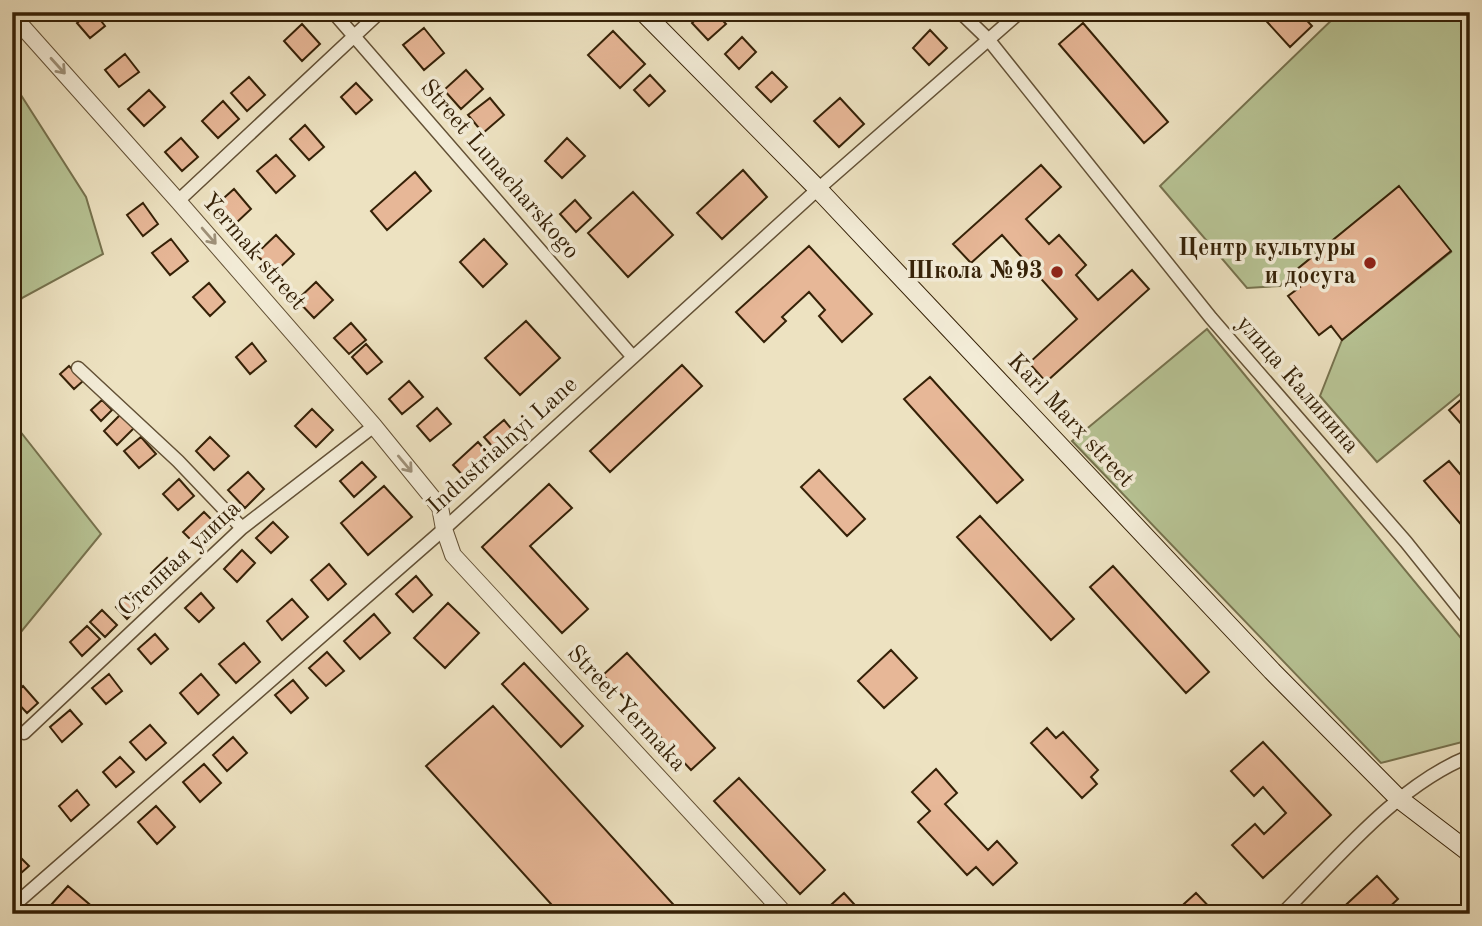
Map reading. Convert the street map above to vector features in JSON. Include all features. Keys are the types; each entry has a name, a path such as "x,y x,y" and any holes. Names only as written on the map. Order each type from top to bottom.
{"main road":[{"name":"Karl Marx street","path":"643,12 818,189 1269,668 1398,798 1470,853"}],"street":[{"name":"Street Lunacharskogo","path":"333,12 632,356"},
{"path":"178,201 380,12"},
{"name":"улица Калинина","path":"960,12 988,39 1211,318 1406,542 1470,622"},
{"name":"Industrialnyi Lane","path":"12,907 444,529 818,189 1020,12"},
{"name":"Yermak street","path":"12,15 374,426 440,507 444,529"},
{"path":"78,368 178,461 242,528"},
{"name":"Степная улица","path":"24,733 242,528 374,426"},
{"name":"Street Yermaka","path":"444,529 453,555 785,914"},
{"path":"1282,914 1398,798 1444,766 1470,756"}],"green space":[{"path":"1340,12 1470,12 1470,386 1377,462 1320,396 1342,340 1451,252 1399,187 1280,286 1247,288 1160,186"},
{"path":"12,81 86,197 103,254 22,298 12,314"},
{"path":"1207,329 1470,649 1470,740 1381,763 1072,441"},
{"path":"12,421 101,534 12,643"}],"building":[{"path":"90,12 94,12 105,26 90,38 77,23"},
{"path":"704,12 715,12 726,24 708,40 692,23"},
{"path":"1258,12 1299,12 1312,26 1290,47"},
{"path":"1083,23 1168,122 1144,143 1059,44"},
{"path":"302,24 320,44 302,61 284,41"},
{"path":"424,28 444,53 424,70 403,45"},
{"path":"930,30 947,48 929,65 913,48"},
{"path":"613,31 645,64 620,88 588,55"},
{"path":"742,37 756,52 739,69 725,54"},
{"path":"125,54 139,72 119,87 105,70"},
{"path":"466,70 483,89 461,109 444,90"},
{"path":"772,72 787,87 771,102 756,87"},
{"path":"650,75 665,91 649,106 634,90"},
{"path":"249,77 265,95 247,111 231,93"},
{"path":"356,83 372,100 356,114 341,97"},
{"path":"149,90 165,107 144,126 128,109"},
{"path":"490,98 504,115 483,133 468,115"},
{"path":"840,98 864,124 839,147 814,121"},
{"path":"223,101 239,119 218,138 202,121"},
{"path":"305,125 324,147 309,160 290,139"},
{"path":"181,138 198,157 182,171 165,152"},
{"path":"567,138 585,156 562,178 545,161"},
{"path":"276,155 295,176 276,193 257,171"},
{"name":"Школа №93","path":"1041,165 1061,187 1026,219 1049,244 1059,235 1086,265 1076,275 1098,300 1132,270 1149,289 1046,382 1029,363 1077,319 1002,235 971,263 953,244"},
{"path":"743,170 767,197 722,239 697,213"},
{"path":"415,172 431,191 387,230 371,211"},
{"name":"Центр культуры и досуга","path":"1399,186 1451,251 1342,340 1331,326 1319,335 1288,296 1300,287 1290,275"},
{"path":"234,189 251,209 235,224 217,204"},
{"path":"633,192 673,235 628,277 588,233"},
{"path":"575,200 591,218 576,232 560,214"},
{"path":"143,203 158,224 143,236 127,215"},
{"path":"276,235 294,254 274,273 256,254"},
{"path":"171,239 188,261 170,275 152,253"},
{"path":"484,239 507,264 483,287 460,262"},
{"path":"809,246 872,314 842,342 819,316 825,310 809,292 782,317 786,321 764,342 736,312"},
{"path":"316,282 333,300 314,318 297,300"},
{"path":"209,283 225,302 210,316 193,297"},
{"path":"526,321 560,358 520,395 485,358"},
{"path":"351,323 366,340 349,354 334,338"},
{"path":"252,343 266,361 250,374 236,357"},
{"path":"366,344 382,362 367,374 352,357"},
{"path":"682,365 702,386 610,472 590,451"},
{"path":"69,366 83,381 74,389 60,374"},
{"path":"930,377 1023,480 997,503 904,399"},
{"path":"409,381 423,397 402,414 389,399"},
{"path":"1463,398 1470,406 1470,434 1449,410"},
{"path":"102,400 112,410 101,421 91,410"},
{"path":"437,408 451,424 430,441 417,426"},
{"path":"312,409 333,430 316,447 295,426"},
{"path":"120,415 134,428 117,445 104,431"},
{"path":"504,420 519,438 499,454 484,437"},
{"path":"141,437 156,454 139,468 124,451"},
{"path":"210,437 229,456 214,470 196,451"},
{"path":"478,442 493,459 468,481 453,465"},
{"path":"1449,461 1466,481 1470,479 1470,535 1424,481"},
{"path":"362,462 376,477 354,497 340,481"},
{"path":"819,470 865,519 847,536 801,487"},
{"path":"248,472 264,489 245,508 228,490"},
{"path":"179,479 194,496 178,510 163,494"},
{"path":"549,484 572,508 530,546 588,609 562,633 482,547"},
{"path":"384,486 412,517 368,555 341,523"},
{"path":"204,512 222,530 201,550 183,532"},
{"path":"980,516 1074,619 1051,640 957,537"},
{"path":"273,522 288,537 271,553 256,538"},
{"path":"242,550 255,563 237,582 224,569"},
{"path":"167,558 177,568 161,584 151,573"},
{"path":"329,564 346,584 328,600 311,580"},
{"path":"1113,566 1209,672 1186,693 1090,587"},
{"path":"416,576 432,595 413,612 396,594"},
{"path":"131,593 142,604 127,619 116,607"},
{"path":"201,593 214,608 199,622 185,608"},
{"path":"292,599 308,617 282,640 267,621"},
{"path":"448,603 479,633 445,668 414,638"},
{"path":"102,610 117,625 105,637 90,622"},
{"path":"374,614 390,633 360,659 344,641"},
{"path":"87,626 100,639 82,656 70,642"},
{"path":"155,634 168,649 151,664 138,649"},
{"path":"244,643 260,662 236,683 219,664"},
{"path":"891,650 917,678 884,708 858,681"},
{"path":"327,652 344,671 326,686 309,668"},
{"path":"627,653 715,748 691,770 603,675"},
{"path":"524,663 583,726 561,747 502,684"},
{"path":"109,674 122,691 106,704 92,688"},
{"path":"201,674 219,695 198,714 180,693"},
{"path":"293,680 308,698 291,713 275,695"},
{"path":"23,686 38,703 27,713 12,697"},
{"path":"493,706 682,914 560,914 426,766"},
{"path":"70,710 82,724 62,742 50,727"},
{"path":"150,725 166,743 146,760 130,742"},
{"path":"1047,728 1056,738 1063,732 1098,770 1091,777 1097,784 1082,798 1031,743"},
{"path":"233,737 247,753 227,771 213,755"},
{"path":"1263,742 1331,815 1263,878 1232,845 1255,824 1264,834 1286,813 1263,787 1254,796 1231,771"},
{"path":"120,757 134,772 116,787 103,772"},
{"path":"204,764 221,783 200,802 183,782"},
{"path":"936,769 957,793 945,804 988,850 997,841 1017,863 993,885 976,867 967,875 918,822 930,811 912,792"},
{"path":"739,778 825,870 800,894 714,801"},
{"path":"77,790 89,805 71,821 59,806"},
{"path":"156,806 175,827 157,844 138,822"},
{"path":"12,849 29,866 12,881"},
{"path":"1377,876 1398,899 1382,914 1336,914"},
{"path":"68,886 95,909 91,914 61,914 51,905"},
{"path":"844,893 863,914 821,914"},
{"path":"1196,893 1216,914 1173,914"}],"place":[{"name":"Центр культуры и досуга","path":"1370,263"},
{"name":"Школа №93","path":"1057,272"}]}
